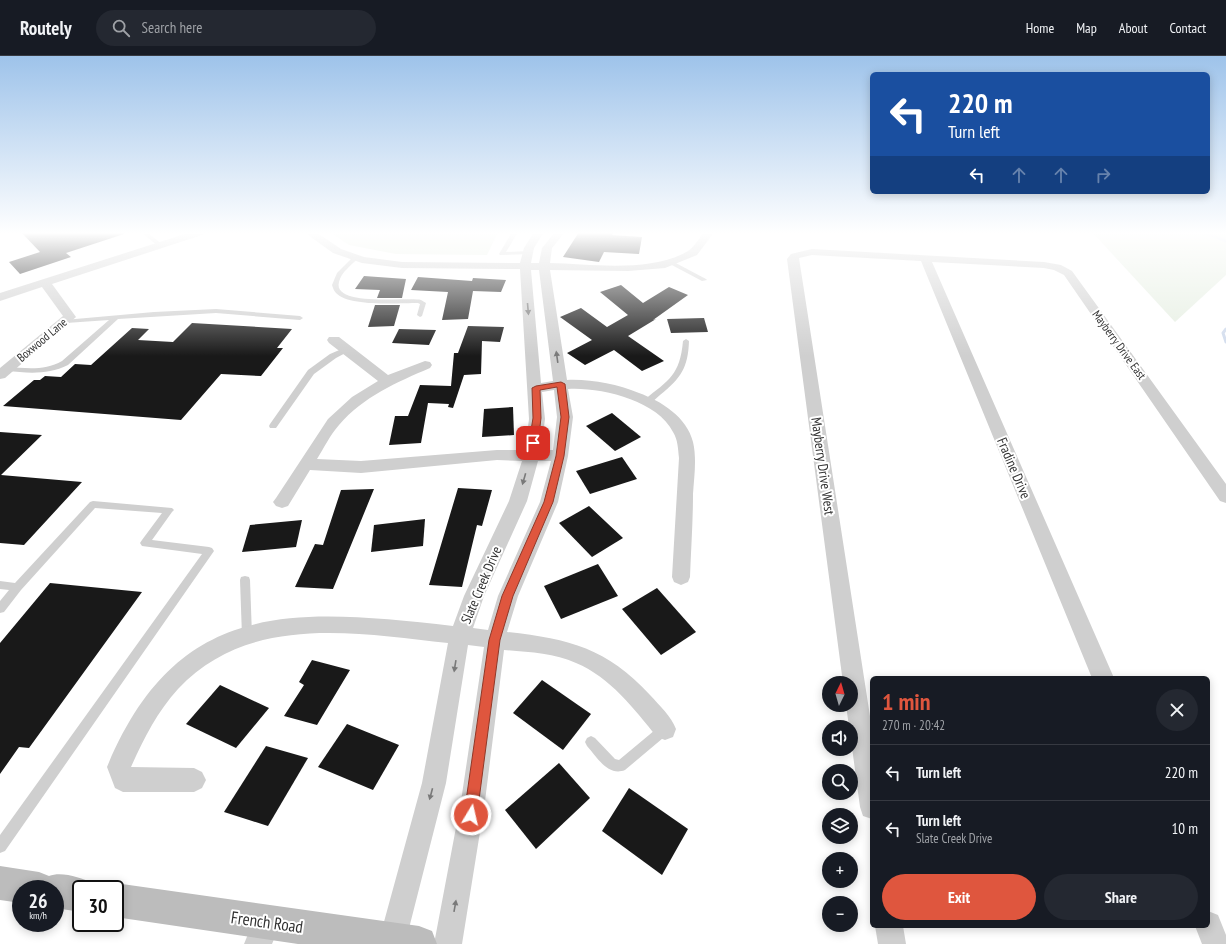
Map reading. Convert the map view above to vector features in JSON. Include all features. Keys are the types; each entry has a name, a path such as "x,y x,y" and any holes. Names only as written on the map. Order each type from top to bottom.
{"main road":[{"path":"0,883 12,885"},
{"name":"French Road","path":"124,902 262,933 406,942"}],"street":[{"path":"1,296 74,273"},
{"name":"Slate Creek Drive","path":"406,942 460,635 474,596 518,501 532,455 537,418 527,273"},
{"name":"Slate Creek Drive","path":"448,944 473,801 495,640 508,596 549,502 560,456 565,417 545,273"},
{"name":"Mayberry Drive West","path":"794,273 870,793"},
{"name":"Fradine Drive","path":"932,273 1102,676"},
{"name":"Mayberry Drive East","path":"1068,273 1226,497"},
{"name":"Boxwood Lane","path":"3,372 70,317 45,283"},
{"path":"334,340 387,381"},
{"path":"282,502 333,422 357,400 387,381 425,365"},
{"path":"536,388 561,384 583,384 611,389 660,408 675,423 685,440 686,472 681,577"},
{"path":"305,464 361,467 497,455 560,456"},
{"path":"194,780 123,780 119,767 135,732 152,705 169,683 195,662 222,646 247,636 274,628 336,623 460,635 546,646 572,652 596,662 619,679 641,700 665,730"},
{"path":"889,928 892,944"},
{"path":"1209,928 1216,944"}],"lane":[{"path":"342,273 335,284 336,290 343,296 354,300 419,301 423,303 420,315"},
{"path":"692,273 704,280"},
{"path":"66,321 216,312 300,318"},
{"path":"3,372 42,372 57,368 65,363 116,317"},
{"path":"647,402 682,369 686,359 686,341"},
{"path":"273,426 311,372 333,356 347,350"},
{"path":"0,608 92,504 169,510 145,543 209,551 0,846"},
{"path":"245,580 247,636"},
{"path":"0,585 17,587"},
{"path":"591,742 612,765 621,766 665,730"}],"shaded area":[{"path":"1130,273 1226,273 1226,275 1175,322"}],"building":[{"path":"364,276 406,279 402,298 377,298 380,290 355,289"},
{"path":"418,277 472,281 473,278 506,280 501,292 473,291 468,319 442,320 448,292 411,290"},
{"path":"621,285 643,303 669,287 688,295 653,320 656,319 628,336 664,361 642,371 614,350 585,365 567,353 592,340 560,317 581,308 607,327 628,315 600,292"},
{"path":"375,305 400,305 394,326 368,327"},
{"path":"704,318 708,332 671,333 667,319"},
{"path":"192,323 292,329 277,348 283,348 261,376 221,374 181,420 3,406 34,380 40,380 45,376 61,377 75,364 91,365 132,328 149,329 138,340 173,342"},
{"path":"468,326 504,327 500,342 482,341 481,374 464,375 453,408 448,407 449,404 428,403 421,443 389,445 395,416 408,416 420,385 451,386 454,353 458,353"},
{"path":"399,329 436,330 429,345 392,343"},
{"path":"513,407 514,435 482,437 484,409"},
{"path":"612,413 641,437 615,451 586,426"},
{"path":"0,432 42,435 1,475 82,482 24,545 0,543"},
{"path":"622,457 637,479 590,494 576,471"},
{"path":"458,488 492,490 482,526 477,525 462,587 429,585"},
{"path":"374,489 333,589 295,587 315,544 323,545 341,490"},
{"path":"589,506 623,538 592,557 559,523"},
{"path":"425,519 423,546 371,552 374,525"},
{"path":"302,520 296,547 242,552 250,525"},
{"path":"598,564 618,596 561,619 544,586"},
{"path":"50,583 142,592 29,748 19,747 0,774 0,643"},
{"path":"657,588 696,632 661,655 622,609"},
{"path":"312,660 350,670 317,725 284,716 304,685 299,682"},
{"path":"542,680 591,714 563,750 513,713"},
{"path":"220,685 269,708 236,748 186,724"},
{"path":"347,724 399,745 373,790 318,767"},
{"path":"266,746 308,758 268,826 224,812"},
{"path":"559,763 590,798 536,849 505,810"},
{"path":"629,788 688,829 662,875 602,831"}],"waterway":[{"path":"1226,329 1223,333 1226,342"}],"route":[{"path":"471,815 495,640 508,596 549,502 560,456 565,417 561,384 536,388 537,418 533,443"}]}
